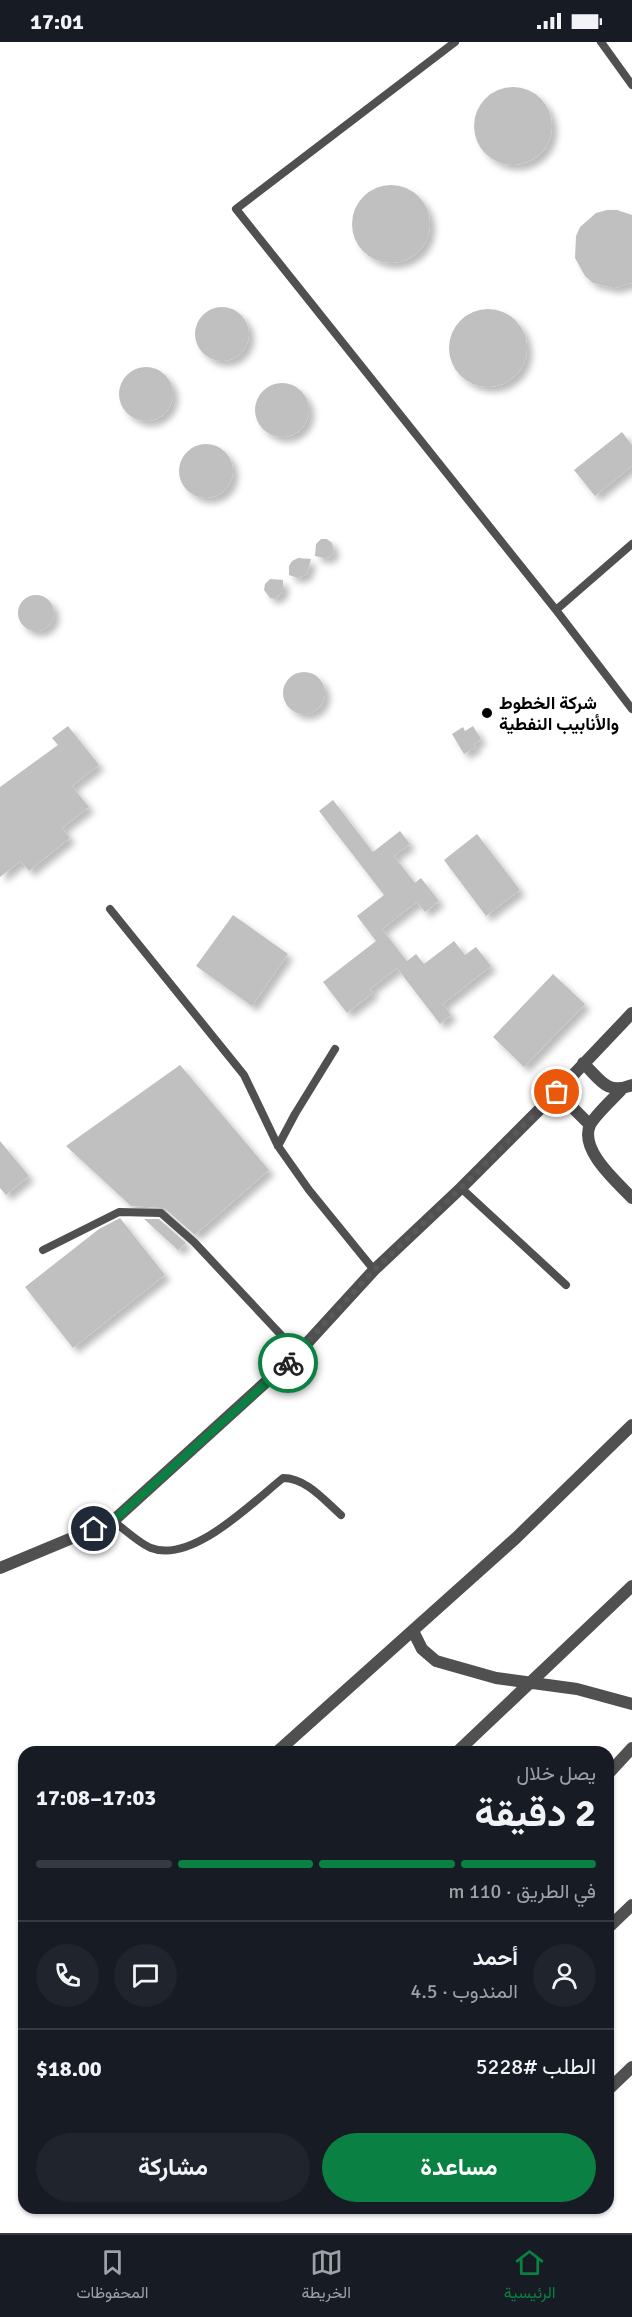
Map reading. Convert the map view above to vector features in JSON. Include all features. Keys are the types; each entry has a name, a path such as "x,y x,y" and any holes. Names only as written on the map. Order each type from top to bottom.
{"street":[{"path":"0,1568 113,1521 298,1353 374,1270 461,1188 632,1013"},
{"path":"583,1063 609,1088 626,1087"},
{"path":"626,1087 590,1125 589,1142 595,1157 632,1198"},
{"path":"557,1092 590,1125"},
{"path":"284,1746 516,1538 632,1425"},
{"path":"463,1746 632,1586"},
{"path":"413,1631 422,1649 436,1661 496,1678 577,1689 632,1704"},
{"path":"614,1768 632,1748"},
{"path":"614,1922 632,1905"},
{"path":"614,2084 632,2067"}],"lane":[{"path":"455,42 236,209 556,610 632,709"},
{"path":"601,42 632,85"},
{"path":"556,610 632,544"},
{"path":"110,909 244,1075 265,1114 278,1146 309,1190 374,1270"},
{"path":"278,1146 335,1049"},
{"path":"461,1188 566,1285"},
{"path":"43,1250 119,1212 161,1213 194,1242 298,1353"},
{"path":"113,1521 151,1548 180,1550 211,1536 283,1478 295,1478 341,1515"}],"building":[{"path":"513,87 528,90 541,98 549,111 552,126 549,141 541,154 528,162 513,165 498,162 485,154 477,141 474,126 477,111 485,98 498,90"},
{"path":"391,185 406,188 419,196 427,209 430,224 427,239 419,252 406,260 391,263 376,260 363,252 355,239 352,224 355,209 363,196 376,188"},
{"path":"617,210 632,215 632,283 614,288 593,283 585,276 575,258 576,236 580,227 596,213"},
{"path":"222,307 232,309 241,315 247,324 249,334 247,344 241,353 232,359 222,361 212,359 203,353 197,344 195,334 197,324 203,315 212,309"},
{"path":"488,309 503,312 516,320 524,333 527,348 524,363 516,376 503,384 488,387 473,384 460,376 452,363 449,348 452,333 460,320 473,312"},
{"path":"146,367 156,369 165,375 171,384 173,394 171,404 165,413 156,419 146,421 136,419 127,413 121,404 119,394 121,384 127,375 136,369"},
{"path":"282,383 292,385 301,391 307,400 309,410 307,420 301,429 292,435 282,437 272,435 263,429 257,420 255,410 257,400 263,391 272,385"},
{"path":"622,432 632,445 632,466 595,496 574,470"},
{"path":"206,444 216,446 225,452 231,461 233,471 231,481 225,490 216,496 206,498 196,496 187,490 181,481 179,471 181,461 187,452 196,446"},
{"path":"321,539 327,539 332,543 334,552 330,557 315,556 316,544"},
{"path":"298,558 311,559 307,574 298,578 289,575 289,566"},
{"path":"270,579 283,580 283,592 276,598 270,598 264,590 265,584"},
{"path":"36,595 49,600 54,613 49,626 36,631 23,626 18,613 23,600"},
{"path":"304,672 312,673 319,678 324,685 324,701 319,708 312,713 304,714 296,713 289,708 284,701 283,693 284,685 289,678 296,673"},
{"path":"68,726 99,765 72,786 89,807 62,828 70,838 29,871 21,861 0,877 0,787 58,745 52,738"},
{"path":"473,726 481,739 474,744 476,747 464,754 452,734 463,727 465,731"},
{"path":"333,800 373,852 400,831 410,844 394,856 415,883 421,878 439,901 425,912 417,902 382,929 407,961 416,954 424,964 454,941 465,955 476,947 491,966 443,1004 451,1015 440,1024 397,968 370,989 373,993 347,1013 323,982 376,941 357,916 384,895 319,811"},
{"path":"477,834 520,890 486,916 444,860"},
{"path":"233,915 288,954 252,1006 196,966"},
{"path":"553,974 585,1004 524,1067 493,1037"},
{"path":"180,1065 269,1170 195,1235 164,1208 131,1206 66,1146"},
{"path":"0,1141 29,1176 6,1195 0,1188"},
{"path":"120,1218 165,1275 73,1348 25,1287 99,1229"},
{"path":"144,1219 159,1219 186,1243 178,1250"}],"way so far":[{"path":"288,1363 374,1270 461,1188 557,1092"}],"place":[{"name":"شركة الخطوط والأنابيب النفطية","path":"487,713"}],"route":[{"path":"94,1529 113,1521 288,1363"}]}
